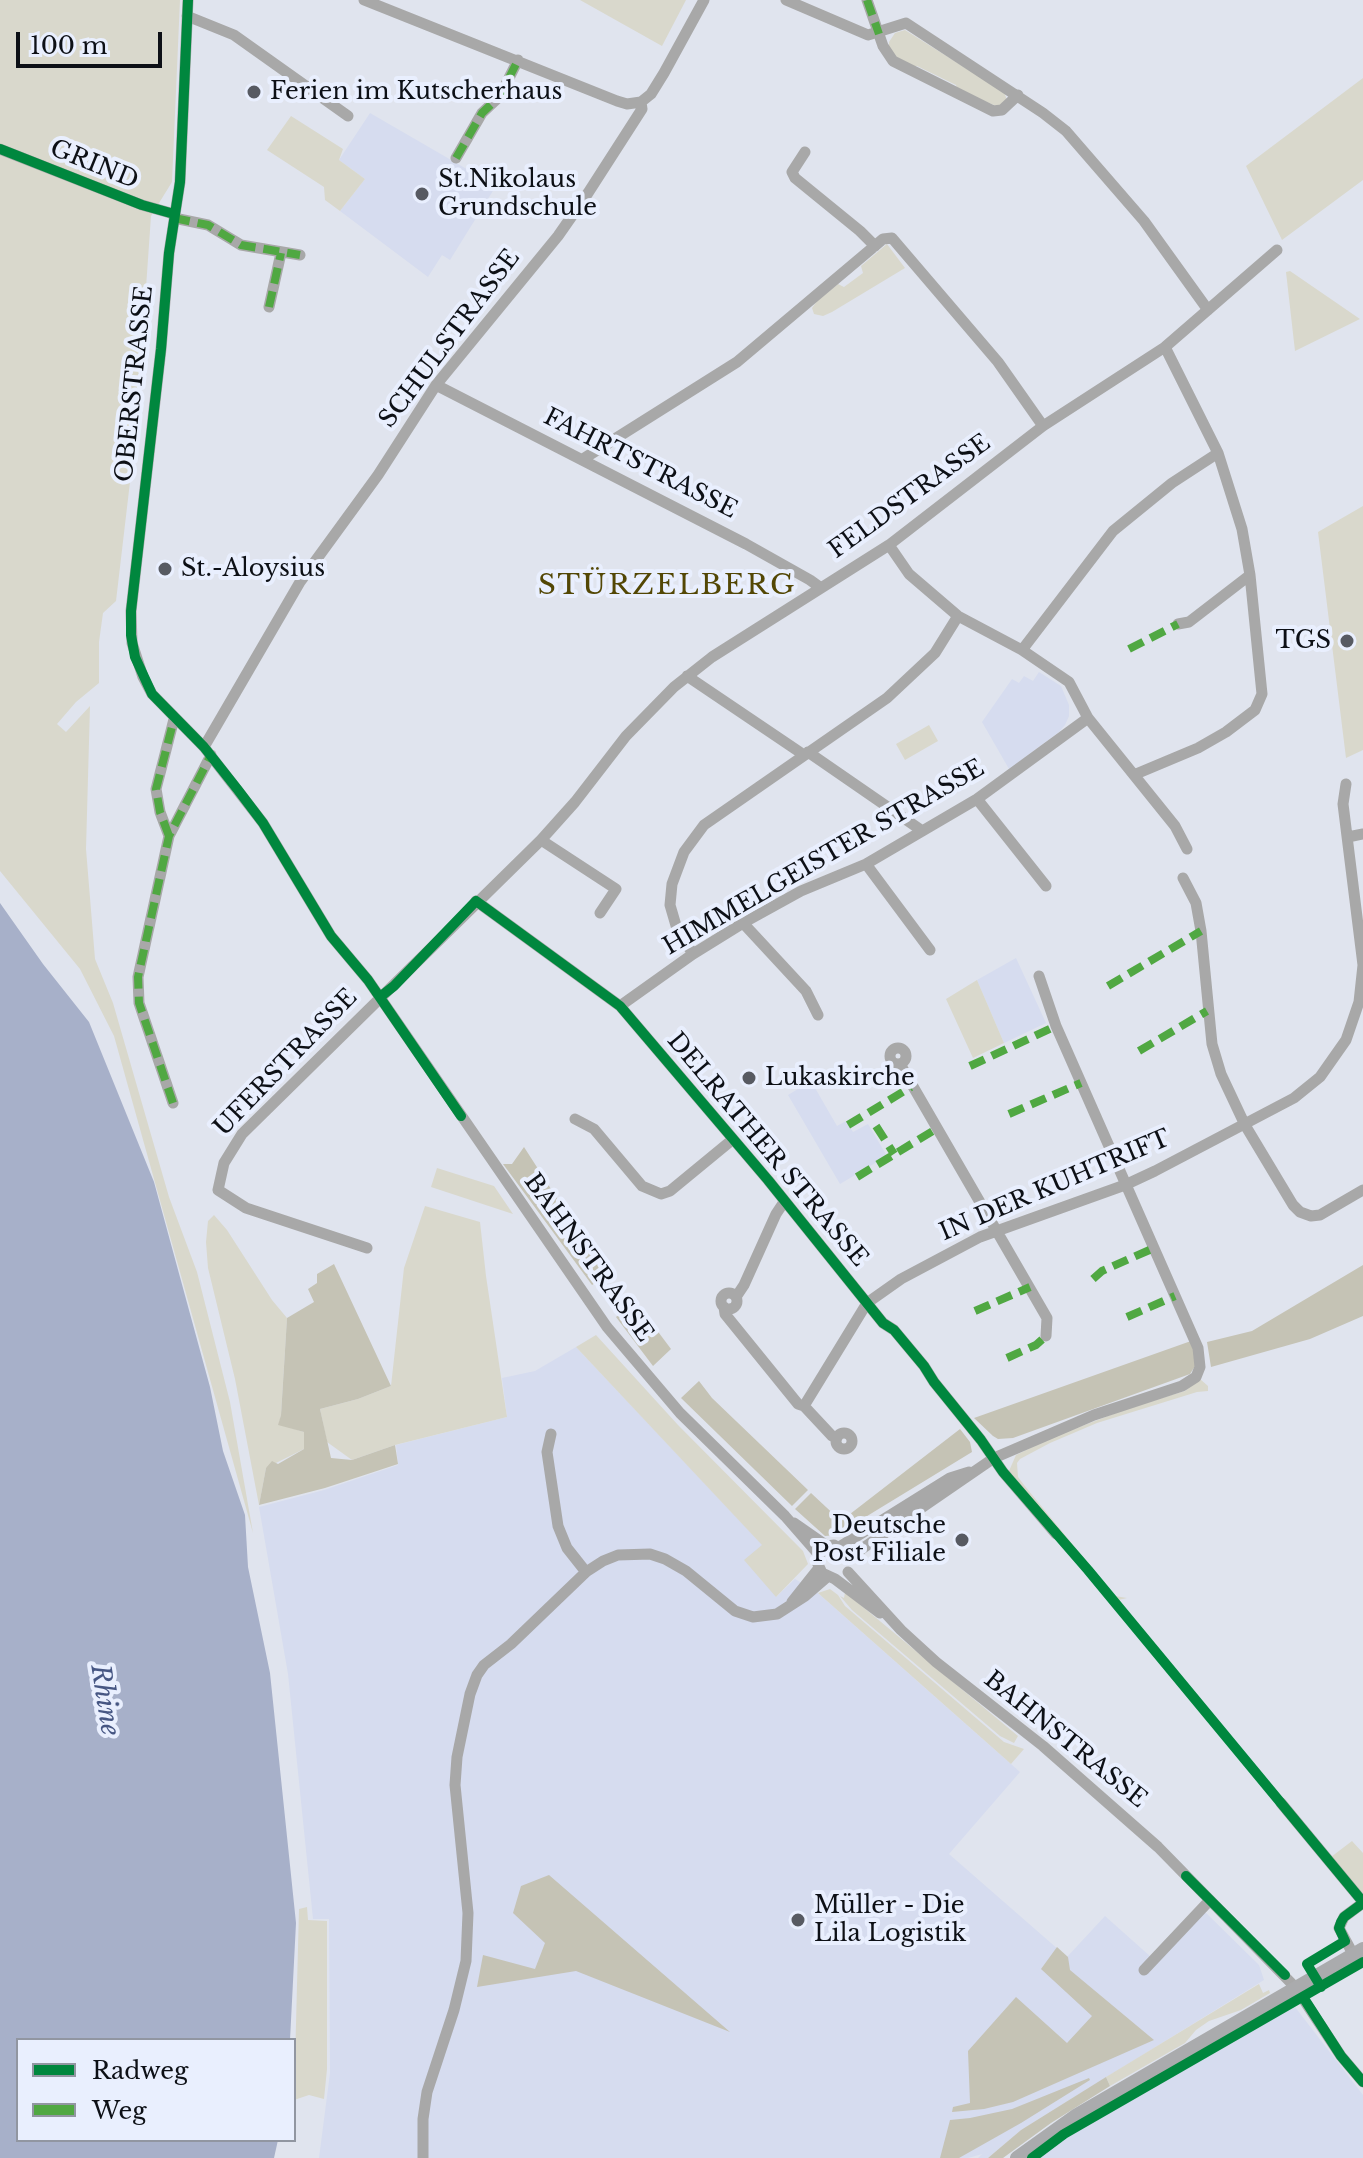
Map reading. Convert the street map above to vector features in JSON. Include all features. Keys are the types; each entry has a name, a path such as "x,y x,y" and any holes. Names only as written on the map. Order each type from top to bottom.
{"main road":[{"path":"1017,2158 1077,2115 1358,1952"}],"street":[{"name":"OBERSTRASSE","path":"188,0 180,182 130,628 135,657 152,694 207,751"},
{"path":"364,0 382,3 627,104 641,102"},
{"name":"SCHULSTRASSE","path":"169,836 207,751 300,582 378,475 436,385 558,236 588,193 642,109 641,102 658,84 704,0"},
{"path":"786,0 868,35 906,23 1018,95 1066,131 1097,166 1144,221 1208,310"},
{"path":"867,0 893,61 993,111 1002,110 1018,95"},
{"path":"187,16 234,35 348,116"},
{"path":"456,158 482,113 500,96 518,60"},
{"name":"GRIND","path":"0,149 142,205 208,225 241,245 300,255"},
{"path":"805,152 792,172 795,178 875,246"},
{"path":"583,459 737,362 883,239 892,238 998,362 1043,426"},
{"name":"FELDSTRASSE","path":"380,997 541,840 645,716 687,676 889,545 1043,426 1165,347 1277,250"},
{"path":"269,307 281,253"},
{"path":"1136,774 1198,748 1255,710 1262,694 1250,575 1242,529 1218,453 1165,347"},
{"name":"FAHRTSTRASSE","path":"436,385 746,544 821,588"},
{"path":"1022,650 1113,531 1172,483 1218,453"},
{"path":"889,545 909,574 958,616 1022,650 1069,682 1088,718 1136,774 1175,826 1187,849"},
{"path":"1178,624 1189,622 1250,575"},
{"path":"693,954 677,929 670,905 672,884 684,852 704,825 887,698 935,653 958,616"},
{"path":"687,676 921,830"},
{"name":"HIMMELGEISTER STRASSE","path":"620,1006 743,923 801,891 866,864 977,799 1088,718"},
{"path":"173,1103 137,989 169,836 156,789 174,719"},
{"name":"BAHNSTRASSE","path":"207,751 263,823 331,936 380,997 607,1327 680,1413 789,1521 807,1530 823,1551"},
{"name":"IN DER KUHTRIFT","path":"867,1303 901,1279 980,1237 1125,1185 1294,1098 1320,1077 1346,1040 1359,1002 1363,965 1343,804 1346,784"},
{"path":"977,799 1046,886"},
{"path":"1348,837 1363,834"},
{"path":"541,840 616,889 600,913"},
{"path":"866,864 930,950"},
{"path":"1183,878 1196,903 1199,917 1212,1044 1221,1074 1245,1125 1300,1212 1320,1215 1363,1190"},
{"name":"DELRATHER STRASSE","path":"476,901 620,1006 867,1303 924,1366 1056,1534"},
{"path":"743,923 806,991 818,1015"},
{"path":"850,1557 994,1458 1094,1415 1189,1383 1200,1367 1198,1348 1056,1026 1039,976"},
{"name":"UFERSTRASSE","path":"367,1248 246,1208 218,1190 224,1163 242,1134 380,997"},
{"path":"900,1064 1047,1318 1046,1336"},
{"path":"575,1119 594,1129 642,1186 661,1194 670,1191 732,1140"},
{"path":"784,1202 736,1297 734,1307 724,1307 725,1314 798,1404 804,1406 837,1438"},
{"path":"804,1406 867,1303"},
{"path":"551,1434 547,1452 558,1526 567,1548 586,1572"},
{"path":"827,1575 823,1551 841,1546 950,1478 978,1469"},
{"path":"423,2158 427,2092 454,2010 466,1961 468,1913 455,1785 457,1757 470,1694 484,1665 511,1644 586,1572 618,1555 650,1554 686,1571 729,1607 753,1617 771,1616 827,1575 848,1572 850,1557 841,1546"},
{"name":"BAHNSTRASSE","path":"848,1572 889,1617 975,1695 1043,1746 1150,1840 1296,1988 1341,2056 1363,2082"},
{"name":"BAHNSTRASSE","path":"827,1575 867,1605 889,1617"},
{"path":"1281,1803 1363,1902 1344,1917 1339,1928 1358,1952"},
{"path":"1144,1970 1210,1900"}],"shaded area":[{"path":"0,0 180,0 172,182 151,216 136,431 116,601 103,613 99,683 76,702 57,724 66,732 90,706 86,849 95,959 113,1003 169,1197 197,1272 230,1402 253,1533 114,1036 80,969 0,871"},
{"path":"580,0 686,0 662,46"},
{"path":"905,30 1004,92 1007,100 999,107 958,91 956,85 917,66 910,67 897,60 889,48 889,42 895,33"},
{"path":"1363,78 1363,180 1282,240 1246,166"},
{"name":"St.Nikolaus Grundschule","path":"370,113 496,186 450,260 442,255 428,277 340,211 365,179 339,160"},
{"path":"291,116 343,149 339,160 365,179 340,211 325,200 324,187 267,150"},
{"path":"887,244 905,268 832,312 823,316 814,314 812,308 817,301 838,284 844,287 863,273 861,266"},
{"path":"1290,271 1360,319 1295,351 1286,272"},
{"name":"TGS","path":"1363,506 1363,750 1346,758 1318,532"},
{"path":"1039,672 1061,686 1069,705 1069,716 1059,732 1009,769 982,722 1012,679 1019,683 1024,676 1033,681"},
{"path":"929,725 938,741 905,760 896,744"},
{"path":"1016,958 1046,1023 1004,1043 977,980"},
{"path":"977,980 1004,1043 973,1058 946,999"},
{"path":"811,1081 837,1126 846,1121 853,1132 868,1124 887,1156 840,1184 788,1095"},
{"path":"524,1147 607,1276 592,1285 503,1164 512,1164"},
{"path":"437,1168 494,1186 513,1214 431,1187"},
{"path":"425,1206 480,1222 507,1417 395,1445 352,1460 327,1442 320,1409 391,1386 404,1268"},
{"path":"214,1215 287,1318 279,1424 304,1432 304,1449 266,1468 259,1505 235,1379 208,1268 208,1221"},
{"path":"334,1264 391,1386 320,1409 331,1458 352,1460 395,1445 398,1464 259,1505 266,1468 272,1461 278,1464 304,1449 304,1432 278,1425 287,1318 314,1302 308,1289 317,1283 317,1274"},
{"path":"1363,1265 1363,1316 1310,1339 1211,1367 1207,1342 1252,1331"},
{"path":"635,1301 671,1349 653,1366 616,1317"},
{"path":"596,1335 678,1425 803,1551 808,1564 776,1597 744,1560 762,1545 576,1347"},
{"path":"1191,1341 1197,1363 1190,1374 1013,1438 998,1439 974,1418"},
{"path":"576,1347 763,1545 776,1597 795,1579 818,1593 1020,1772 949,1854 1067,1957 1105,1916 1151,1957 1199,1906 1259,1965 1264,1980 1021,2130 988,2158 978,2158 982,2154 968,2158 319,2158 330,2073 329,1919 313,1919 288,1674 259,1507 324,1490 398,1465 396,1445 507,1417 502,1378 535,1371"},
{"path":"1200,1379 1208,1386 1208,1391 1097,1423 1050,1443 1017,1463 1018,1477 1024,1485 1115,1596 1127,1598 1118,1600 1009,1471 1016,1455 1053,1437 1185,1391"},
{"path":"699,1381 712,1398 808,1490 792,1506 681,1398"},
{"path":"960,1429 970,1442 972,1452 836,1535 825,1536 795,1509 811,1493 841,1521"},
{"path":"830,1589 845,1606 1004,1742 1024,1749 1011,1764 818,1593"},
{"path":"845,1592 1018,1736 1014,1743 1000,1736 852,1610 840,1596 844,1598"},
{"path":"1352,1841 1363,1853 1363,1896 1331,1857"},
{"path":"549,1875 730,2032 576,1971 477,1987 483,1955 535,1969 545,1943 513,1913 521,1886"},
{"path":"307,1907 308,1920 327,1921 327,2069 324,2099 309,2095 296,2099 299,1909"},
{"path":"1057,1947 1068,1957 1070,1970 1154,2040 1013,2102 952,2112 953,2107 970,2103 968,2051 1016,1997 1067,2043 1092,2016 1041,1969"},
{"path":"1259,1984 1263,1993 1269,1990 1270,1993 1241,2010 1209,2021 1185,2043 1110,2086 1106,2077"},
{"path":"1295,2007 1363,2095 1363,2158 1036,2158 1065,2134"},
{"path":"1106,2077 1110,2086 1003,2158 988,2158 1021,2130"},
{"path":"1089,2078 1021,2123 959,2158 940,2158 950,2120 1012,2109"}],"water":[{"name":"Rhine","path":"0,903 89,1022 154,1182 210,1387 223,1451 245,1515 248,1567 270,1673 296,1923 290,2038 16,2038 16,2142 278,2142 274,2158 0,2158"}],"marked path":[{"path":"867,0 879,34"},
{"path":"456,158 482,113 500,96 518,60"},
{"path":"174,218 208,225 241,245 300,255"},
{"path":"269,307 281,253"},
{"path":"1129,649 1178,624"},
{"path":"169,836 156,789 174,719"},
{"path":"173,1103 139,1003 138,977 169,836 211,755"},
{"path":"1108,986 1201,931"},
{"path":"1139,1051 1207,1011"},
{"path":"970,1066 1056,1026"},
{"path":"1009,1114 1081,1083"},
{"path":"848,1125 911,1087"},
{"path":"876,1126 894,1154"},
{"path":"857,1177 936,1129"},
{"path":"1093,1279 1102,1271 1154,1248"},
{"path":"975,1311 1030,1287"},
{"path":"1127,1317 1175,1296"},
{"path":"1007,1358 1036,1345 1046,1336"}],"cycle path":[{"path":"188,0 180,182 169,253 131,611 135,657 152,694 204,747 263,823 331,936 368,980 461,1116"},
{"path":"0,149 142,205 174,214"},
{"path":"380,997 476,901 620,1006 768,1180 883,1323 894,1330 924,1366 1003,1472 1363,1902"},
{"path":"1186,1876 1285,1975"},
{"path":"1321,1987 1307,1964 1345,1941 1339,1928 1341,1922 1363,1903"},
{"path":"1032,2158 1064,2134 1363,1962"},
{"path":"1303,1997 1341,2056 1363,2082"}],"place":[{"name":"Ferien im Kutscherhaus","path":"254,92"},
{"name":"St.Nikolaus Grundschule","path":"422,194"},
{"name":"St.-Aloysius","path":"165,569"},
{"name":"TGS","path":"1347,641"},
{"name":"Lukaskirche","path":"749,1078"},
{"name":"Deutsche Post Filiale","path":"962,1540"},
{"name":"Müller - Die Lila Logistik","path":"798,1920"}],"district":[{"name":"STÜRZELBERG","path":"667,586"}]}
